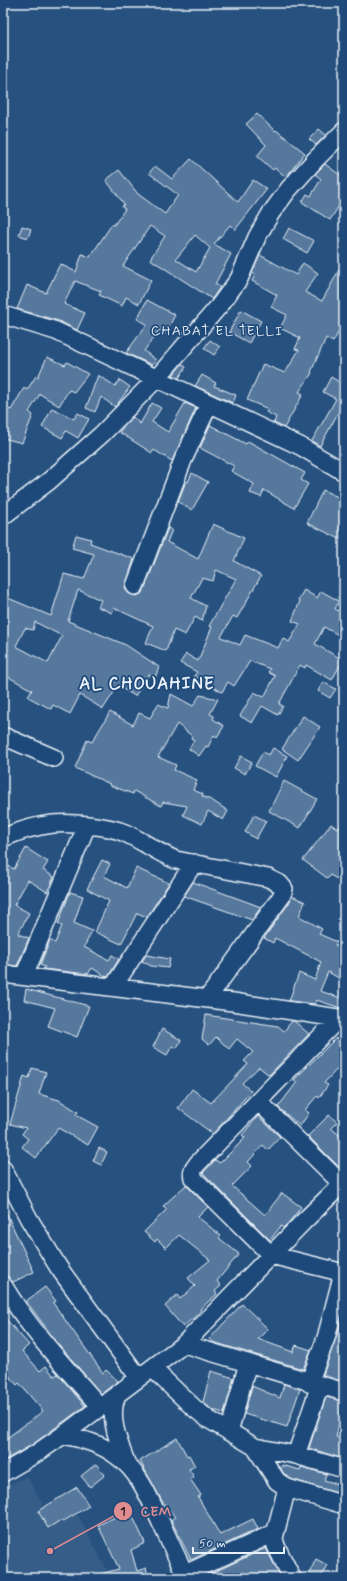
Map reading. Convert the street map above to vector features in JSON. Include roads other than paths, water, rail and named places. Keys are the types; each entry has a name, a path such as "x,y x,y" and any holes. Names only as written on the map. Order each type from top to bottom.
{"street":[{"path":"3,516 49,480 102,434 157,378 219,306 240,279 257,237 288,190 344,131"},
{"path":"3,315 56,331 300,446 344,472"},
{"path":"135,586 183,460 210,404"},
{"path":"3,736 54,758"},
{"path":"3,838 23,830 53,824 100,826 124,832 166,856 176,860 268,878 280,884 284,889 281,897 206,999"},
{"path":"24,976 87,825"},
{"path":"113,987 194,863"},
{"path":"3,974 206,999 341,1018"},
{"path":"296,1455 343,1273 271,1255 193,1178 192,1174 195,1166 341,1018"},
{"path":"3,1473 37,1453 63,1435 184,1344 343,1183 258,1101"},
{"path":"3,1169 29,1219 59,1268 139,1378"},
{"path":"3,1285 17,1306 54,1354 100,1406"},
{"path":"184,1344 344,1392"},
{"path":"229,1432 248,1363"},
{"path":"153,1368 193,1408 255,1447 296,1455 344,1469"},
{"path":"118,1393 114,1401 113,1411 116,1434 126,1462 144,1486 186,1576 274,1533"},
{"path":"63,1435 79,1438 104,1447 126,1462"},
{"path":"255,1447 277,1481 287,1488 344,1506"},
{"path":"287,1488 274,1533 274,1538 276,1546 292,1578"}],"place":[{"name":"CEM","path":"50,1551"}],"district":[{"name":"CHABAT EL TELLI","path":"217,330"},
{"name":"AL CHOUAHINE","path":"147,683"}]}
